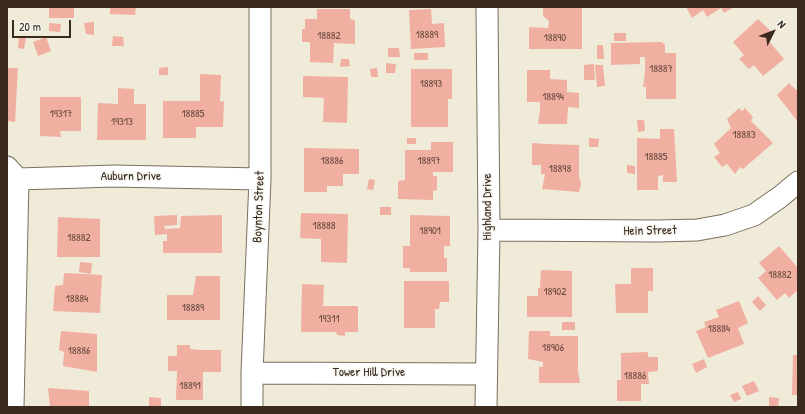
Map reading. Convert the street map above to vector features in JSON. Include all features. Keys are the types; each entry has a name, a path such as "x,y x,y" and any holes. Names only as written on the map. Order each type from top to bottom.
{"street":[{"name":"Boynton Street","path":"252,407 260,179 260,7"},
{"name":"Highland Drive","path":"486,407 489,230 487,7"},
{"name":"Auburn Drive","path":"13,173 260,179"},
{"path":"13,173 13,407"},
{"name":"Hein Street","path":"489,230 658,231 697,230 725,226 754,215 780,198 798,182"},
{"name":"Tower Hill Drive","path":"252,373 486,374"}],"building":[{"path":"49,7 74,7 74,18 49,18"},
{"path":"110,7 136,7 135,15 110,14"},
{"path":"545,7 582,7 582,49 529,49 529,27 548,28 549,21 543,16 543,9"},
{"path":"686,7 734,7 724,13 721,8 707,17 703,10 692,18"},
{"path":"317,9 350,9 350,19 355,20 355,44 334,43 333,63 310,62 310,42 302,42 302,29 305,29 305,19 317,19"},
{"path":"431,9 432,24 444,23 445,47 411,49 409,10"},
{"path":"758,19 774,34 768,40 784,59 763,76 754,65 749,69 739,59 744,55 733,42"},
{"path":"94,22 94,35 86,34 84,23"},
{"path":"49,23 61,24 60,32 49,31"},
{"path":"614,33 626,33 626,41 614,41"},
{"path":"113,36 123,37 124,46 112,46"},
{"path":"19,37 26,38 24,49 18,48"},
{"path":"46,37 51,51 38,56 33,42"},
{"path":"662,42 665,45 665,53 676,53 676,99 646,99 646,87 643,87 645,57 640,57 640,64 611,65 611,43"},
{"path":"597,45 603,45 604,59 597,59"},
{"path":"388,48 399,48 400,57 388,57"},
{"path":"414,53 428,53 428,60 414,60"},
{"path":"341,59 349,59 350,66 340,67"},
{"path":"386,63 396,64 395,73 386,73"},
{"path":"594,64 595,80 584,80 584,65"},
{"path":"595,65 603,65 605,86 597,87"},
{"path":"168,67 168,75 159,75 159,68"},
{"path":"7,68 18,68 15,122 7,121"},
{"path":"377,68 378,77 371,77 370,69"},
{"path":"411,69 452,69 452,99 448,99 448,127 411,127"},
{"path":"527,70 550,70 550,79 567,80 567,92 579,93 579,108 568,107 567,124 538,124 540,102 527,102"},
{"path":"200,74 221,75 220,102 224,101 223,127 196,127 196,138 163,138 163,101 200,101"},
{"path":"303,76 348,77 347,123 323,122 324,98 303,97"},
{"path":"789,83 796,90 798,88 798,122 777,95"},
{"path":"118,88 134,89 134,104 146,104 146,140 97,140 98,103 118,104"},
{"path":"40,97 81,97 81,131 60,131 61,137 40,136"},
{"path":"739,108 742,111 745,108 753,117 751,121 773,143 743,169 740,167 735,174 727,164 722,167 714,157 720,153 714,144 731,128 727,119"},
{"path":"637,120 644,120 645,131 638,132"},
{"path":"660,129 674,129 677,182 663,182 663,175 658,176 658,190 637,190 637,138 660,139"},
{"path":"407,138 416,138 416,144 407,144"},
{"path":"589,138 599,139 598,147 589,147"},
{"path":"431,142 453,142 453,172 433,172 433,176 437,176 437,190 433,191 433,200 398,199 398,181 405,180 405,150 431,150"},
{"path":"532,143 579,145 579,177 581,183 579,192 542,189 545,174 541,174 541,165 532,165"},
{"path":"304,148 359,149 359,174 343,174 343,186 327,186 327,192 304,192"},
{"path":"627,165 635,166 635,174 627,173"},
{"path":"369,179 375,180 373,190 367,189"},
{"path":"380,207 391,207 391,215 380,215"},
{"path":"301,213 348,214 347,263 321,262 321,239 300,238"},
{"path":"177,215 177,225 164,226 165,229 180,228 181,216 222,215 222,253 163,253 163,241 167,241 167,234 155,235 154,216"},
{"path":"410,215 450,216 450,246 444,246 444,258 447,258 447,272 410,272 410,268 403,268 403,246 410,246"},
{"path":"58,217 100,219 100,257 57,257"},
{"path":"779,246 798,268 798,283 796,285 798,290 789,298 785,293 777,300 758,278 766,271 759,263"},
{"path":"80,262 92,263 91,274 79,272"},
{"path":"631,268 653,268 653,291 648,291 648,313 616,313 615,284 631,284"},
{"path":"541,270 572,271 572,317 527,317 527,296 538,296"},
{"path":"64,273 102,275 100,313 53,311 55,286 63,285"},
{"path":"196,276 220,276 220,320 167,320 167,295 193,295"},
{"path":"404,281 449,281 449,302 440,302 439,309 435,309 435,328 404,328"},
{"path":"302,284 324,285 323,306 358,306 358,332 345,332 345,336 337,335 336,332 301,332"},
{"path":"758,296 766,305 760,311 752,302"},
{"path":"739,301 748,323 738,328 744,344 708,358 696,331 706,327 704,322 719,317 716,310"},
{"path":"562,322 575,322 575,330 562,330"},
{"path":"61,331 97,334 97,372 63,366 64,352 59,350"},
{"path":"529,331 550,331 550,336 578,336 578,371 580,383 539,383 539,367 543,367 543,362 528,359"},
{"path":"177,345 190,345 190,349 221,350 221,372 203,372 203,400 176,400 177,371 168,371 168,356 177,356"},
{"path":"648,352 648,357 658,357 658,371 648,372 649,384 641,384 641,401 617,401 617,380 621,380 621,353"},
{"path":"793,355 798,355 798,395 792,395"},
{"path":"704,359 707,367 696,373 692,364"},
{"path":"754,381 759,391 747,396 742,386"},
{"path":"48,388 89,391 89,407 50,407"},
{"path":"738,392 741,399 734,402 730,395"},
{"path":"149,397 161,398 161,407 149,407"},
{"path":"769,397 779,398 778,407 769,407"}]}
